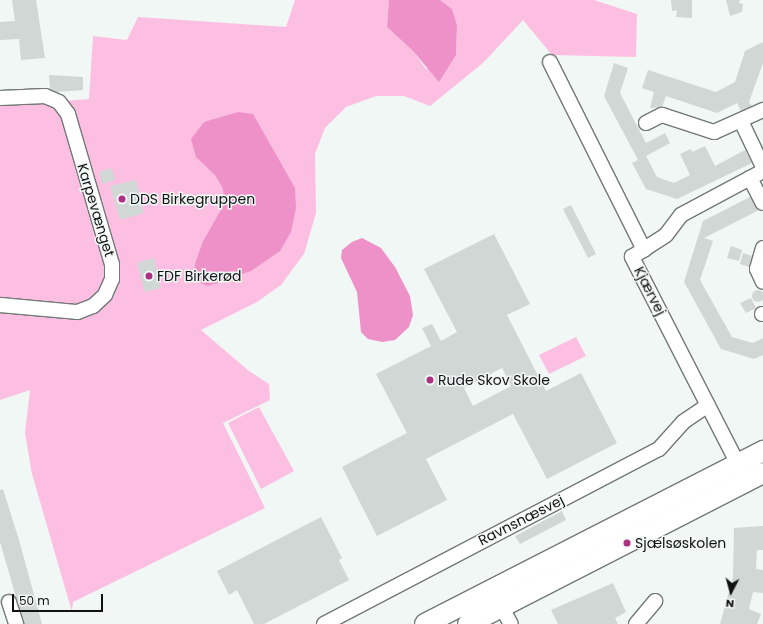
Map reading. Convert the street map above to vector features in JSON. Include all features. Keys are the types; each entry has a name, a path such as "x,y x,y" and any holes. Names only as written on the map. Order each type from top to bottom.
{"main road":[{"path":"425,624 763,451"},
{"path":"468,624 507,616 755,477"}],"street":[{"name":"Kjærvej","path":"550,62 644,250 632,257 738,464 755,477"},
{"name":"Karpevænget","path":"0,98 45,96 59,102 68,114 112,264 112,279 105,296 93,306 77,312 0,305"},
{"path":"646,122 662,115 714,132 763,110"},
{"path":"741,121 763,167"},
{"path":"644,250 666,235 681,215 763,171"},
{"path":"750,178 763,203"},
{"path":"763,248 757,270 763,282"},
{"name":"Ravnsnæsvej","path":"324,624 659,449 683,422 708,405"},
{"path":"492,590 507,616"},
{"path":"636,624 656,601"},
{"path":"10,602 16,624"}],"shaded area":[{"path":"295,0 389,0 387,27 413,51 426,69 456,55 457,25 452,9 440,0 594,0 637,14 636,57 552,55 523,20 483,63 430,106 404,96 376,96 346,107 325,128 315,154 316,213 304,254 281,285 257,302 201,330 249,371 269,384 270,400 223,423 265,508 73,602 72,612 32,474 25,433 30,390 0,400 0,106 89,99 93,36 127,40 138,17 286,27","holes":["215,175 280,251 203,241 224,204 223,189"]},
{"path":"389,0 440,0 452,9 457,25 456,55 439,82 413,51 387,27"},
{"path":"238,112 253,114 295,188 296,208 291,232 280,251 251,271 208,286 195,281 195,264 203,241 224,204 223,189 215,175 196,157 191,139 204,122"},
{"path":"362,238 381,248 395,267 410,296 413,315 409,327 395,340 382,342 368,339 361,332 357,292 341,258 342,250 352,242"},
{"path":"576,337 586,356 549,374 539,355"},
{"path":"259,407 294,471 261,489 228,423"}],"building":[{"path":"12,0 36,0 45,58 21,60 19,39 0,40 0,22 15,21"},
{"path":"671,0 692,0 692,18 676,17 677,10 672,11"},
{"path":"726,0 740,0 739,3 743,4 742,12 730,16"},
{"path":"763,42 763,63 749,102 752,106 741,111 737,103 717,113 666,96 662,107 650,108 654,92 642,88 648,70 716,92 735,82 745,51"},
{"path":"614,63 628,68 620,93 646,143 665,133 670,143 646,156 657,177 674,183 690,175 680,154 691,149 692,152 705,146 715,166 745,150 752,163 677,199 646,189 632,163 638,160 604,96"},
{"path":"49,75 83,77 83,90 56,92 50,89"},
{"path":"112,168 115,180 102,184 99,172"},
{"name":"DDS Birkegruppen","path":"136,180 144,213 120,220 110,186"},
{"path":"750,197 759,210 704,238 713,241 700,280 732,337 753,343 763,338 763,355 754,359 721,349 684,282 703,221"},
{"path":"571,205 596,254 588,258 563,209"},
{"name":"Rude Skov Skole","path":"494,234 530,304 507,315 546,391 581,373 617,443 547,479 513,414 426,459 447,500 377,536 342,467 407,433 376,374 431,346 422,328 432,324 441,341 457,332 424,269","holes":["502,368 511,386 473,406 464,388"]},
{"path":"731,246 742,250 739,261 727,258"},
{"path":"743,253 752,256 749,267 740,264"},
{"name":"FDF Birkerød","path":"154,258 161,288 145,292 137,263"},
{"path":"756,290 760,290 764,296 760,302 756,302 752,298 752,294"},
{"path":"751,298 756,308 746,313 740,303"},
{"path":"3,489 19,540 42,624 24,624 0,542 0,490"},
{"path":"562,511 566,520 520,544 515,536"},
{"path":"321,517 342,558 339,560 349,580 264,624 254,624 237,590 229,595 217,571"},
{"path":"763,526 763,550 757,550 756,569 763,570 763,593 753,592 749,609 761,614 757,624 720,624 733,577 734,528"},
{"path":"613,583 626,612 615,618 618,624 558,624 551,610"}],"place":[{"name":"DDS Birkegruppen","path":"122,199"},
{"name":"FDF Birkerød","path":"149,276"},
{"name":"Rude Skov Skole","path":"430,380"},
{"name":"Sjælsøskolen","path":"627,543"}]}
